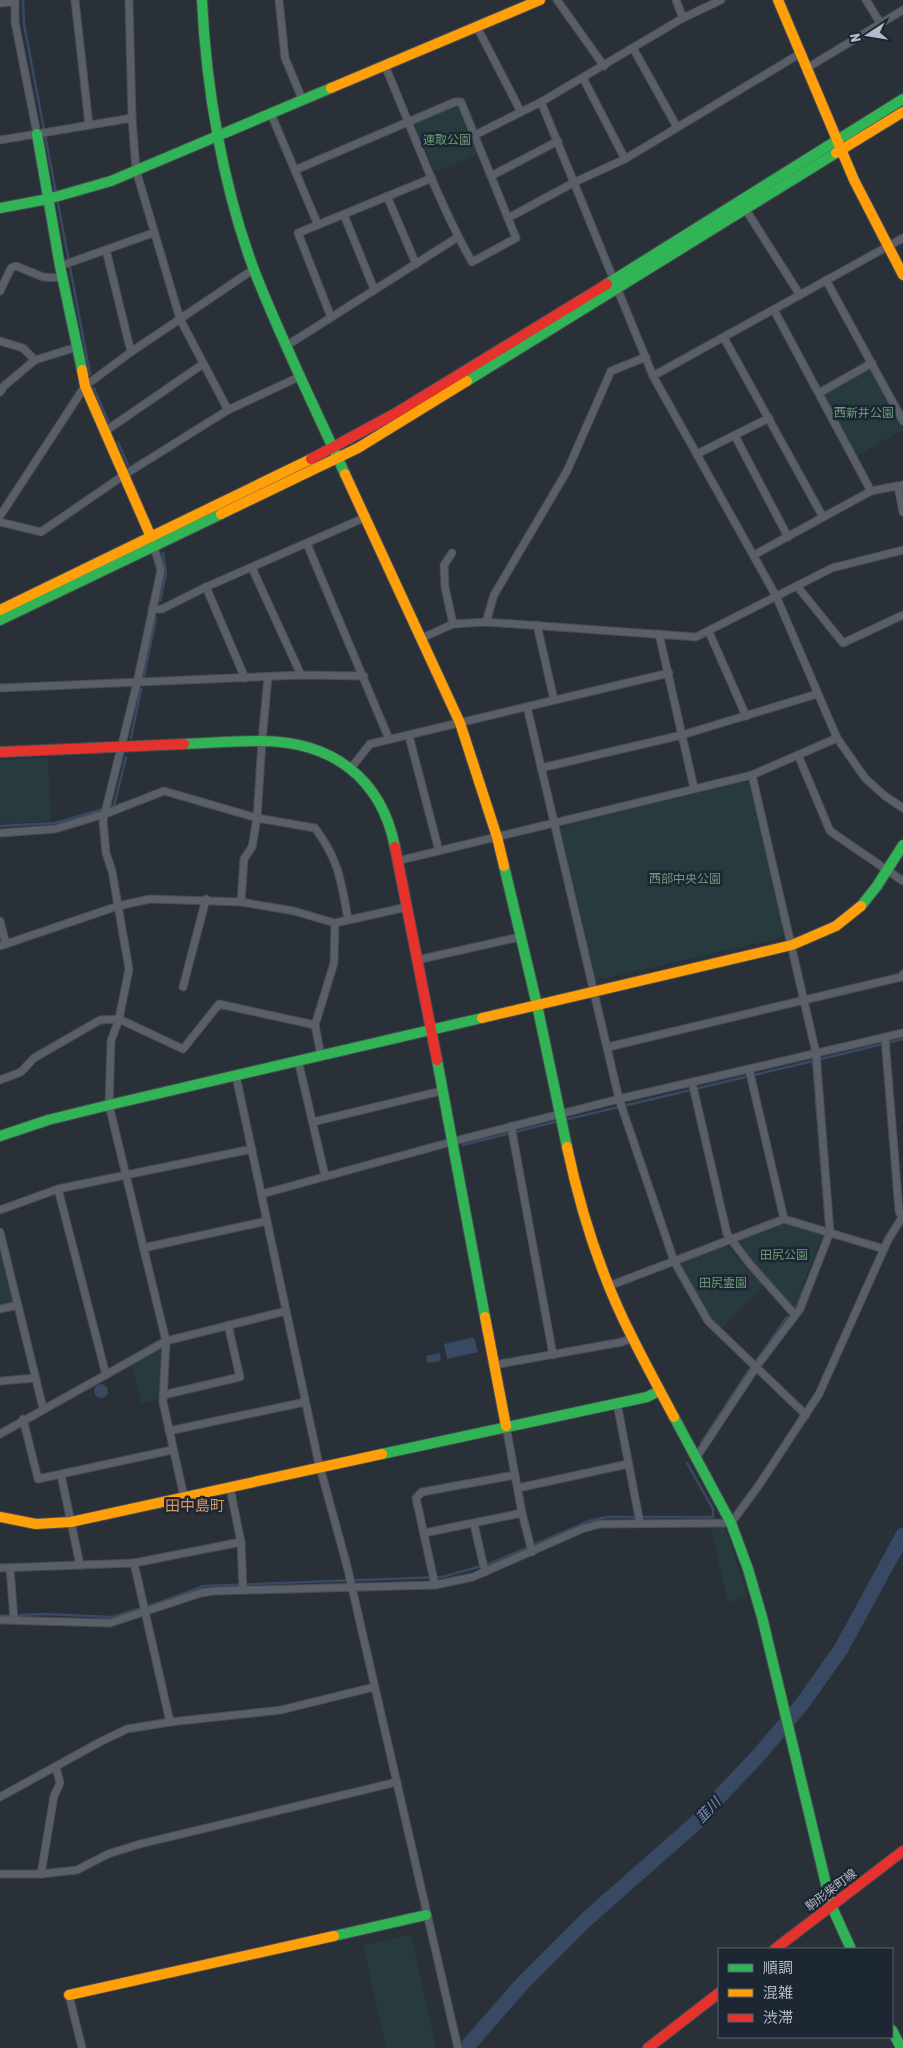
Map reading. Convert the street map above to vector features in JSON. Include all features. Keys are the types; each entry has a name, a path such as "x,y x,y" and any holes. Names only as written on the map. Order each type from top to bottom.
{"street":[{"path":"75,0 89,125"},
{"path":"129,0 132,118 136,170 153,233 180,319 228,410"},
{"path":"202,0 204,43 218,136 237,215 254,269 286,346 460,723 497,837 537,1005 572,1171 594,1247 632,1338 731,1523 748,1569 762,1618 831,1905 851,1948"},
{"path":"279,0 285,58 303,101"},
{"path":"0,208 48,199 111,181 538,0"},
{"path":"557,0 604,66"},
{"path":"676,0 684,18"},
{"path":"475,135 541,102 684,18 721,0"},
{"path":"778,0 839,145 869,211 903,275"},
{"path":"866,0 881,24"},
{"path":"0,2 15,1 15,22 60,266 85,386 153,542 161,570 137,683 103,821 106,853 112,871 129,969 119,1019 111,1041 109,1105 124,1174 166,1341 162,1402 184,1497"},
{"path":"807,68 903,10"},
{"path":"477,27 521,112"},
{"path":"633,48 676,127"},
{"path":"508,218 575,182 624,159 801,52"},
{"path":"295,170 408,121 455,102 461,102 516,238 472,262 458,237 432,178 408,121 385,66"},
{"path":"583,78 624,159"},
{"path":"0,620 334,447 420,399 746,210 903,99"},
{"path":"541,102 653,376 776,596 837,738 866,778 903,808"},
{"path":"0,610 338,458 402,422 616,284 839,145 903,112"},
{"path":"271,114 318,225"},
{"path":"0,140 132,118"},
{"path":"491,176 558,141"},
{"path":"331,317 298,233 432,178"},
{"path":"387,196 416,264"},
{"path":"746,210 800,295"},
{"path":"344,215 374,290"},
{"path":"60,266 153,233"},
{"path":"286,346 458,237"},
{"path":"653,376 903,238"},
{"path":"106,250 131,352"},
{"path":"0,291 11,268 16,266 43,277 63,278"},
{"path":"0,516 85,386 131,352 254,269"},
{"path":"826,280 903,421"},
{"path":"774,310 871,491"},
{"path":"724,338 823,517"},
{"path":"0,341 23,348 36,360"},
{"path":"0,392 4,386 36,360 77,347"},
{"path":"486,622 494,595 567,471 611,371 646,357"},
{"path":"819,393 872,363"},
{"path":"104,432 203,364"},
{"path":"0,522 41,532 124,475 228,410 301,376"},
{"path":"697,454 769,418"},
{"path":"735,436 788,537"},
{"path":"754,555 871,491 900,485 903,512"},
{"path":"152,609 162,609 366,517"},
{"path":"307,544 389,739"},
{"path":"422,638 453,624 486,622 696,636 709,632 832,568 903,550"},
{"path":"452,554 444,565 445,587 453,624"},
{"path":"252,568 301,675"},
{"path":"797,586 843,643 903,615"},
{"path":"206,588 245,678"},
{"path":"537,625 554,700"},
{"path":"709,632 746,716"},
{"path":"659,634 694,788"},
{"path":"351,768 370,744 669,673"},
{"path":"0,688 301,675 364,676"},
{"path":"241,902 244,859 252,847 258,818 268,677"},
{"path":"542,768 682,735 817,694"},
{"path":"527,707 619,1099 674,1261 708,1321 806,1415"},
{"path":"409,736 439,851"},
{"path":"397,860 555,824 752,775 837,738"},
{"path":"0,752 262,741 300,745 322,752 351,768 377,798 388,820 432,1028 441,1091 522,1513 532,1552"},
{"path":"798,755 830,831 903,882"},
{"path":"696,1458 756,1367 803,1304 830,1232 816,1053 752,775"},
{"path":"0,833 55,829 105,814 164,791 258,818 316,828 326,842 339,870 348,919"},
{"path":"0,1136 48,1120 109,1105 792,945 813,938 858,909 872,892 903,845"},
{"path":"0,921 3,945 118,906 150,899 206,899 241,902 294,911 335,922 407,907"},
{"path":"184,987 206,899"},
{"path":"321,1056 315,1025 334,964 335,922"},
{"path":"417,960 520,937"},
{"path":"608,1048 901,977 903,974"},
{"path":"0,1080 21,1072 34,1058 100,1020 119,1019 183,1048 219,1004 315,1025"},
{"path":"262,1194 511,1126 903,1033"},
{"path":"731,1523 819,1394 884,1249 902,1217 898,1211 884,1038"},
{"path":"298,1060 324,1176"},
{"path":"749,1069 784,1219"},
{"path":"236,1076 305,1402 352,1587 457,2046"},
{"path":"692,1082 727,1234 730,1240 795,1315"},
{"path":"313,1122 441,1091"},
{"path":"511,1126 553,1355"},
{"path":"0,1210 58,1188 252,1150"},
{"path":"58,1188 106,1375"},
{"path":"609,1286 784,1219 884,1249"},
{"path":"143,1248 268,1221"},
{"path":"0,1232 43,1408"},
{"path":"0,1309 18,1305"},
{"path":"0,1434 23,1419 166,1341 286,1311"},
{"path":"163,1394 240,1377 228,1325"},
{"path":"494,1365 553,1355 632,1338"},
{"path":"0,1381 36,1378"},
{"path":"0,1517 19,1523 47,1526 71,1522 506,1426 647,1397 659,1390"},
{"path":"169,1431 305,1402"},
{"path":"617,1403 640,1523"},
{"path":"23,1419 38,1479 172,1450"},
{"path":"518,1488 628,1464"},
{"path":"61,1474 80,1565"},
{"path":"435,1585 416,1498 418,1495 422,1492 516,1475"},
{"path":"230,1488 241,1542 243,1590"},
{"path":"424,1533 522,1513"},
{"path":"0,1620 110,1623 207,1592 435,1585 473,1577 582,1529 600,1524 731,1523"},
{"path":"474,1524 485,1572"},
{"path":"0,1568 134,1563 241,1542"},
{"path":"134,1563 170,1722"},
{"path":"10,1568 14,1619"},
{"path":"0,1797 127,1729 170,1722 281,1710 374,1687"},
{"path":"42,1874 54,1796 60,1783 56,1767"},
{"path":"0,1874 42,1874 77,1870 108,1854 140,1844 397,1782"},
{"name":"駒形柴町線","path":"776,1948 903,1851"},
{"path":"82,2048 69,1995 426,1915"},
{"path":"648,2048 718,1994"},
{"path":"893,2032 901,2048"}],"green space":[{"name":"連取公園","path":"454,105 459,107 478,154 435,172 415,125 416,122"},
{"name":"西新井公園","path":"868,368 871,369 903,430 857,456 825,395 826,391"},
{"path":"48,758 51,821 0,824 0,760"},
{"name":"西部中央公園","path":"746,781 749,783 785,934 783,937 598,980 595,978 561,830 564,826"},
{"name":"田尻公園","path":"787,1223 823,1234 794,1306 791,1306 737,1245 740,1240"},
{"name":"田尻霊園","path":"724,1246 728,1247 763,1286 721,1329 711,1319 682,1266 683,1262"},
{"path":"0,1249 12,1300 11,1303 0,1306"},
{"path":"158,1351 163,1353 161,1399 141,1403 132,1365"},
{"path":"725,1528 748,1597 728,1602 711,1529"},
{"path":"411,1934 436,2048 386,2048 363,1945"}],"water":[{"path":"474,1337 478,1352 447,1359 444,1344"},
{"path":"440,1353 441,1361 427,1363 426,1356"},
{"path":"101,1384 106,1386 108,1391 106,1396 101,1398 96,1396 94,1391 96,1386"}],"waterway":[{"path":"23,0 24,24 56,193"},
{"path":"57,198 90,374"},
{"path":"94,388 108,421"},
{"path":"118,442 128,465"},
{"path":"160,601 166,574 163,553"},
{"path":"144,676 156,618"},
{"path":"131,738 141,689"},
{"path":"0,826 55,823 114,806 126,757"},
{"path":"817,1060 903,1039"},
{"path":"564,1120 813,1061"},
{"path":"813,1062 826,1225"},
{"path":"463,1145 559,1121"},
{"path":"796,1307 805,1286"},
{"path":"757,1360 787,1317"},
{"path":"701,1443 749,1370"},
{"path":"20,1615 112,1617 204,1586 442,1577 489,1564 589,1521 607,1517 713,1517 713,1509 687,1463"},
{"name":"韮川","path":"466,2048 522,1984 588,1918 698,1821 758,1756 802,1704 841,1649 903,1535"},
{"path":"0,1616 10,1615"}],"traffic: fast":[{"path":"202,0 207,68 212,102 233,205 254,270 275,321 345,474"},
{"path":"0,208 48,199 111,181 331,88"},
{"path":"607,284 903,99"},
{"path":"37,134 60,266 82,370"},
{"path":"467,381 836,153"},
{"path":"0,620 221,514"},
{"path":"184,744 251,741 286,743 309,748 330,756 349,768 365,783 378,801 388,822 395,847"},
{"path":"861,906 877,886 903,845"},
{"path":"504,866 537,1005 567,1147"},
{"path":"0,1136 48,1120 109,1105 482,1018"},
{"path":"437,1060 485,1317"},
{"path":"382,1454 647,1397 659,1391"},
{"path":"674,1417 731,1523 748,1569 762,1617 831,1905 851,1948"},
{"path":"334,1936 426,1915"},
{"path":"893,2032 901,2048"}],"traffic: slow":[{"path":"331,88 540,0"},
{"path":"778,0 854,180 903,275"},
{"path":"836,153 903,112"},
{"path":"82,370 85,386 151,537"},
{"path":"221,514 358,448 467,381"},
{"path":"0,610 311,459"},
{"path":"345,474 460,723 497,837 504,866"},
{"path":"482,1018 792,945 836,926 861,906"},
{"path":"567,1147 586,1221 602,1269 622,1316 674,1417"},
{"path":"485,1317 506,1426"},
{"path":"0,1517 36,1524 71,1522 382,1454"},
{"path":"69,1995 334,1936"}],"traffic: jam":[{"path":"311,459 396,413 607,284"},
{"path":"0,752 184,744"},
{"path":"395,847 437,1060"},
{"path":"776,1948 903,1851"},
{"path":"648,2048 718,1994"}],"district":[{"name":"田中島町","path":"195,1505"}]}
